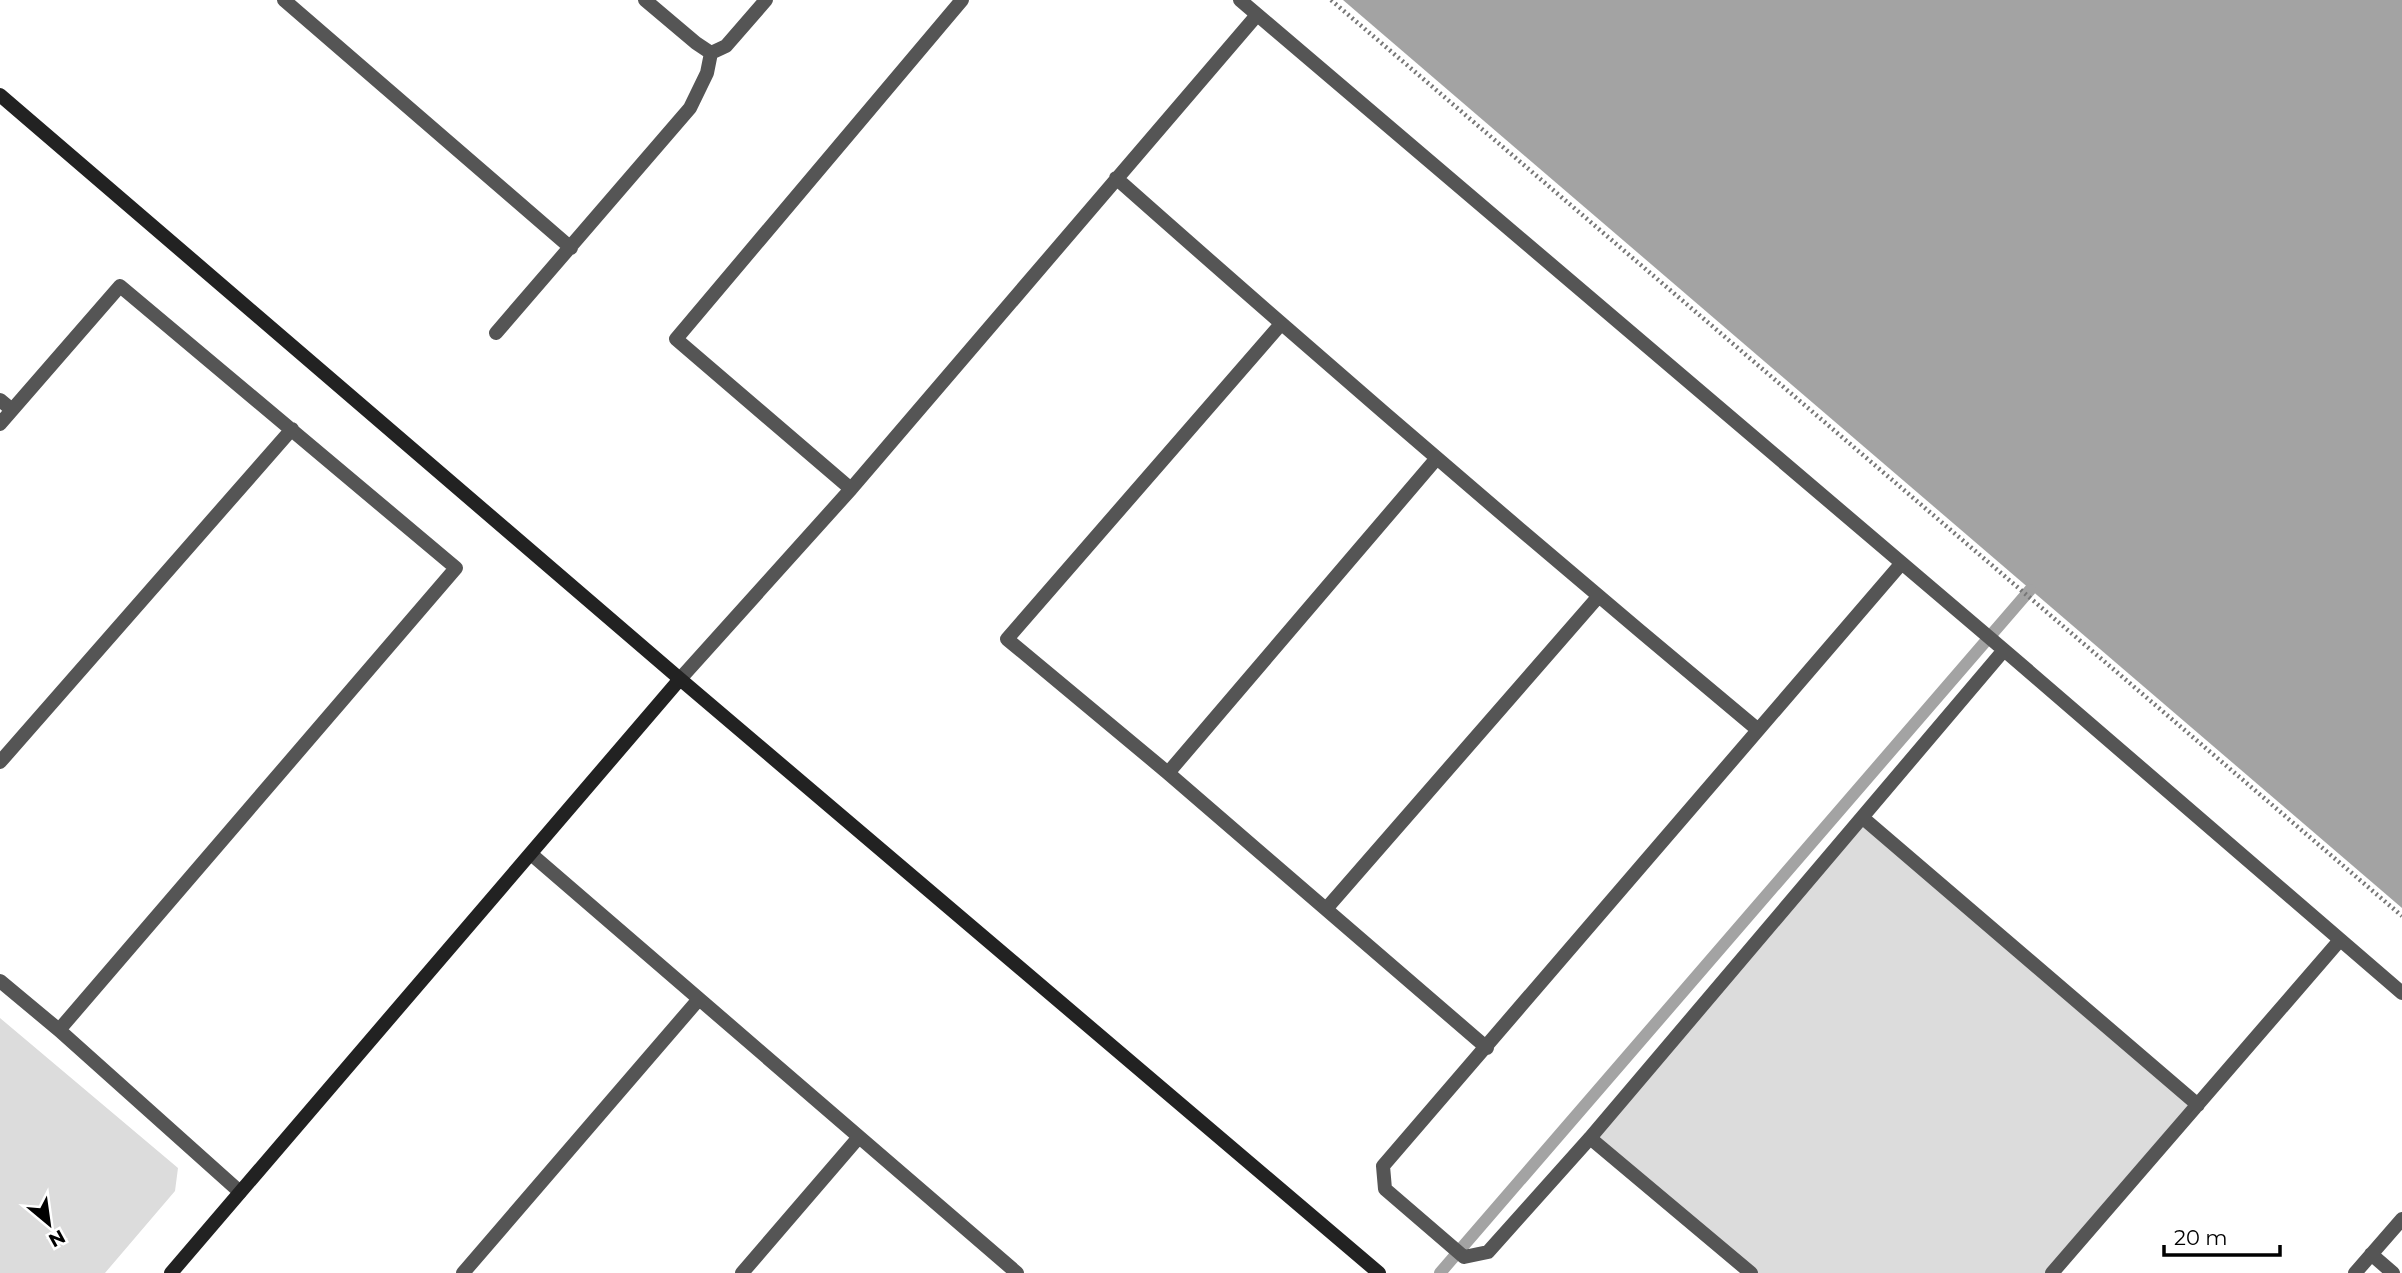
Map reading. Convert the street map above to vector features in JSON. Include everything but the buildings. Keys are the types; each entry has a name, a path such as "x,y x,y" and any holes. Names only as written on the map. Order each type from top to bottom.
{"street":[{"path":"284,0 571,248"},
{"path":"645,0 711,53"},
{"path":"711,53 726,46 766,0"},
{"path":"850,489 676,339 962,0"},
{"path":"1240,0 2004,650 2402,993"},
{"path":"171,1273 680,679 850,489 1257,15"},
{"path":"496,333 690,108 707,73 711,53"},
{"path":"0,95 680,679 1379,1273"},
{"path":"1116,178 1598,597 1757,729"},
{"path":"0,424 120,286 456,568 59,1030"},
{"path":"1281,324 1007,639 1168,773 1487,1048"},
{"path":"0,400 12,410"},
{"path":"0,762 292,429"},
{"path":"1168,773 1437,458"},
{"path":"1901,564 1383,1166 1385,1189 1464,1257 1488,1252 1590,1138 2004,650"},
{"path":"1326,909 1598,597"},
{"path":"1863,818 2198,1105"},
{"path":"531,854 1017,1273"},
{"path":"2052,1273 2340,940"},
{"path":"0,981 59,1030 240,1192"},
{"path":"463,1273 699,999"},
{"path":"742,1273 859,1137"},
{"path":"1590,1138 1751,1273"},
{"path":"2355,1273 2402,1219"},
{"path":"2371,1254 2393,1273"}],"path":[{"path":"1331,0 2402,916"}],"shaded area":[{"path":"1343,0 2402,0 2402,908"},
{"path":"1863,818 2198,1105 2052,1273 1751,1273 1590,1138"},
{"path":"0,1018 178,1168 175,1191 105,1273 0,1273"}],"waterway":[{"path":"1440,1273 2030,590"}]}
